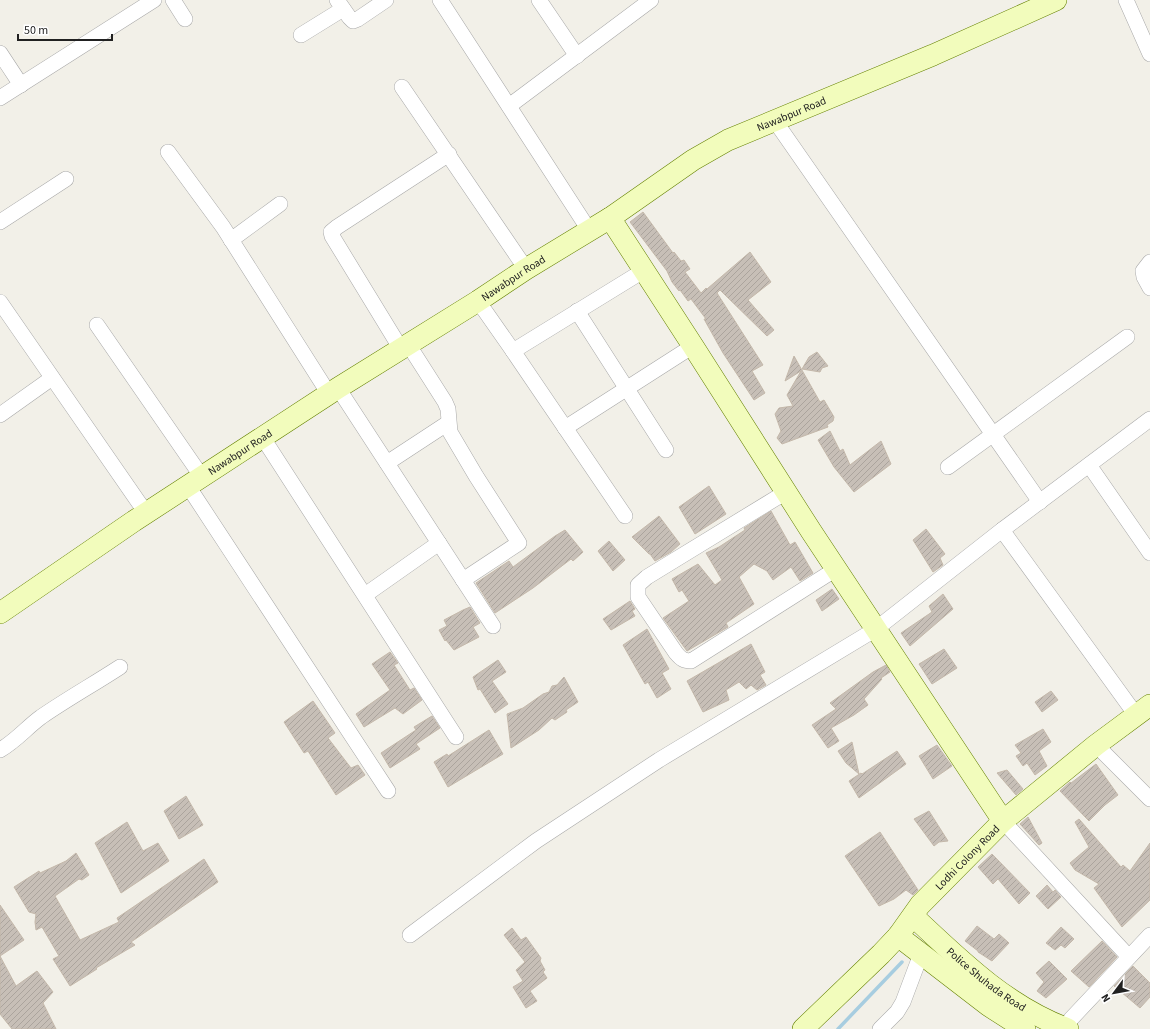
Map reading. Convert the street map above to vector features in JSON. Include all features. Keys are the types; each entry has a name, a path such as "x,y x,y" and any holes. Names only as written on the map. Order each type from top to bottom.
{"street":[{"path":"0,98 154,0"},
{"path":"301,35 340,4 349,18 353,21 386,0"},
{"path":"440,0 589,230"},
{"path":"538,0 577,56"},
{"name":"Nawabpur Road","path":"0,613 146,513 334,391 478,301 526,269 610,218 693,160 728,140 933,55 1056,0"},
{"path":"1126,0 1150,54"},
{"path":"177,2 185,19"},
{"path":"510,106 577,56 645,2"},
{"path":"0,53 21,85"},
{"path":"402,87 526,269"},
{"path":"775,121 1040,502"},
{"path":"168,152 231,240 334,391 387,463 493,626"},
{"path":"449,154 331,232 332,236 404,347 446,402 450,432 519,543 463,580"},
{"path":"0,222 66,179"},
{"path":"231,240 280,204"},
{"path":"610,218 836,570 1003,822 1129,957"},
{"path":"1150,262 1143,270 1144,277 1150,288"},
{"path":"513,351 643,271"},
{"path":"478,301 624,516"},
{"path":"0,302 146,513"},
{"path":"577,311 666,450"},
{"path":"97,325 388,791"},
{"path":"948,466 1127,336"},
{"path":"565,428 693,346"},
{"path":"0,415 52,378"},
{"path":"410,935 536,841 652,764 876,629 1002,530 1150,419"},
{"path":"387,463 448,424"},
{"path":"263,438 456,737"},
{"path":"1089,465 1150,553"},
{"path":"786,492 642,581 638,585 638,596 680,659 692,661 836,570"},
{"path":"1002,530 1143,710"},
{"path":"365,595 439,543"},
{"path":"0,750 20,737 29,727 42,717 120,667"},
{"name":"Lodhi Colony Road","path":"803,1029 898,936 920,905 1003,822 1096,744 1143,710"},
{"path":"1096,744 1150,799"},
{"name":"Police Shuhada Road","path":"913,916 1000,993 1028,1011 1067,1029"},
{"path":"1067,1029 1071,1019 1150,935"},
{"name":"Police Shuhada Road","path":"898,936 989,1006 1025,1029"},
{"path":"880,1029 897,1012 903,1002 921,954"}],"building":[{"path":"643,212 673,253 674,252 681,261 684,260 690,269 685,272 701,293 750,252 771,282 748,300 774,330 767,336 720,290 717,293 763,365 752,371 765,393 754,400 723,353 704,319 706,319 691,299 688,301 680,290 679,291 672,282 667,271 630,222"},
{"path":"817,352 828,366 822,368 820,372 802,369 809,357"},
{"path":"794,356 820,402 824,400 834,417 833,421 827,425 828,427 782,444 777,438 781,431 775,414 779,408 793,406 787,395 801,371 785,381"},
{"path":"830,431 840,451 843,449 850,465 881,441 891,464 854,492 834,467 818,440"},
{"path":"709,486 726,514 695,534 679,507"},
{"path":"771,511 790,545 795,542 813,573 800,581 791,567 773,580 767,571 754,564 739,577 754,604 726,623 728,627 687,651 663,618 689,601 682,590 679,592 672,579 698,564 715,585 722,580 706,553 719,547 745,530 744,528"},
{"path":"659,516 680,544 671,552 655,561 650,554 632,537"},
{"path":"926,529 945,554 940,558 943,565 933,572 913,540"},
{"path":"565,530 583,552 573,561 571,559 533,588 495,613 476,583 509,561 513,567"},
{"path":"609,541 625,560 613,571 598,551"},
{"path":"832,589 839,599 822,611 816,600"},
{"path":"943,594 953,609 910,646 901,633 932,612 929,606"},
{"path":"630,601 635,609 632,611 635,616 611,630 603,619"},
{"path":"470,607 480,623 473,627 479,637 454,650 446,640 445,641 439,630 447,626 444,620"},
{"path":"647,629 669,669 662,673 671,689 657,698 648,682 645,684 623,645"},
{"path":"751,644 765,672 760,675 766,685 757,690 751,685 746,689 739,682 726,690 729,700 703,712 687,681"},
{"path":"944,649 957,668 932,684 919,664"},
{"path":"390,652 398,663 394,665 410,690 414,688 422,700 403,714 395,708 364,727 356,714 390,690 372,664"},
{"path":"498,660 506,672 492,681 508,704 495,713 480,689 478,690 473,677"},
{"path":"886,665 890,672 881,678 882,679 864,699 868,705 831,728 839,741 828,748 812,725 836,709 830,703 873,672"},
{"path":"564,677 578,702 566,710 567,712 555,720 552,718 539,730 511,748 507,714 523,708 543,694 549,692 552,686 557,685"},
{"path":"1051,691 1058,700 1042,712 1035,702"},
{"path":"313,701 335,733 328,738 351,768 358,765 365,775 336,795 308,751 304,753 284,722"},
{"path":"432,716 440,728 416,744 420,749 390,768 381,753 416,730 414,727"},
{"path":"1043,729 1051,742 1039,751 1047,766 1035,775 1027,763 1023,766 1016,756 1021,753 1015,745"},
{"path":"489,730 503,754 448,787 434,762 447,754 448,756"},
{"path":"852,742 859,774 846,763 838,751"},
{"path":"937,745 952,766 933,779 919,756"},
{"path":"897,751 906,764 859,798 849,781"},
{"path":"1096,764 1118,795 1105,805 1089,821 1060,791 1070,782 1071,783"},
{"path":"1007,770 1023,789 1016,795 997,773"},
{"path":"186,796 203,825 179,839 164,811"},
{"path":"929,811 948,841 939,842 934,846 914,819"},
{"path":"1028,817 1042,843 1039,845 1020,824"},
{"path":"1079,819 1121,867 1123,865 1130,871 1150,843 1150,900 1122,927 1094,888 1099,884 1075,870 1070,863 1089,847 1075,822"},
{"path":"127,822 143,851 158,843 169,861 121,893 95,843"},
{"path":"880,832 918,890 913,895 906,890 894,899 879,906 845,856"},
{"path":"76,853 89,875 82,880 79,879 55,896 80,940 119,922 117,918 204,859 218,882 131,942 135,945 96,968 97,969 70,986 53,959 59,956 42,927 36,930 36,914 29,912 14,887 39,871 40,873 66,861"},
{"path":"992,854 1030,893 1019,904 998,879 993,884 978,867"},
{"path":"1047,885 1053,892 1055,890 1061,897 1048,909 1036,896"},
{"path":"0,905 24,940 0,956"},
{"path":"977,926 994,939 999,934 1009,943 992,961 965,941"},
{"path":"1061,927 1074,939 1065,948 1061,945 1055,950 1046,943"},
{"path":"512,928 521,940 526,937 541,958 540,961 545,970 543,972 547,978 530,991 537,1001 526,1008 513,987 523,981 516,970 525,962 504,935"},
{"path":"1102,941 1117,957 1089,987 1071,971"},
{"path":"0,956 16,986 37,971 53,992 43,1003 56,1029 12,1029 0,1014"},
{"path":"1049,961 1067,979 1046,998 1037,991 1044,982 1036,973"},
{"path":"1133,966 1150,983 1150,997 1140,1008 1114,986"}],"waterway":[{"path":"838,1029 902,962"}]}
